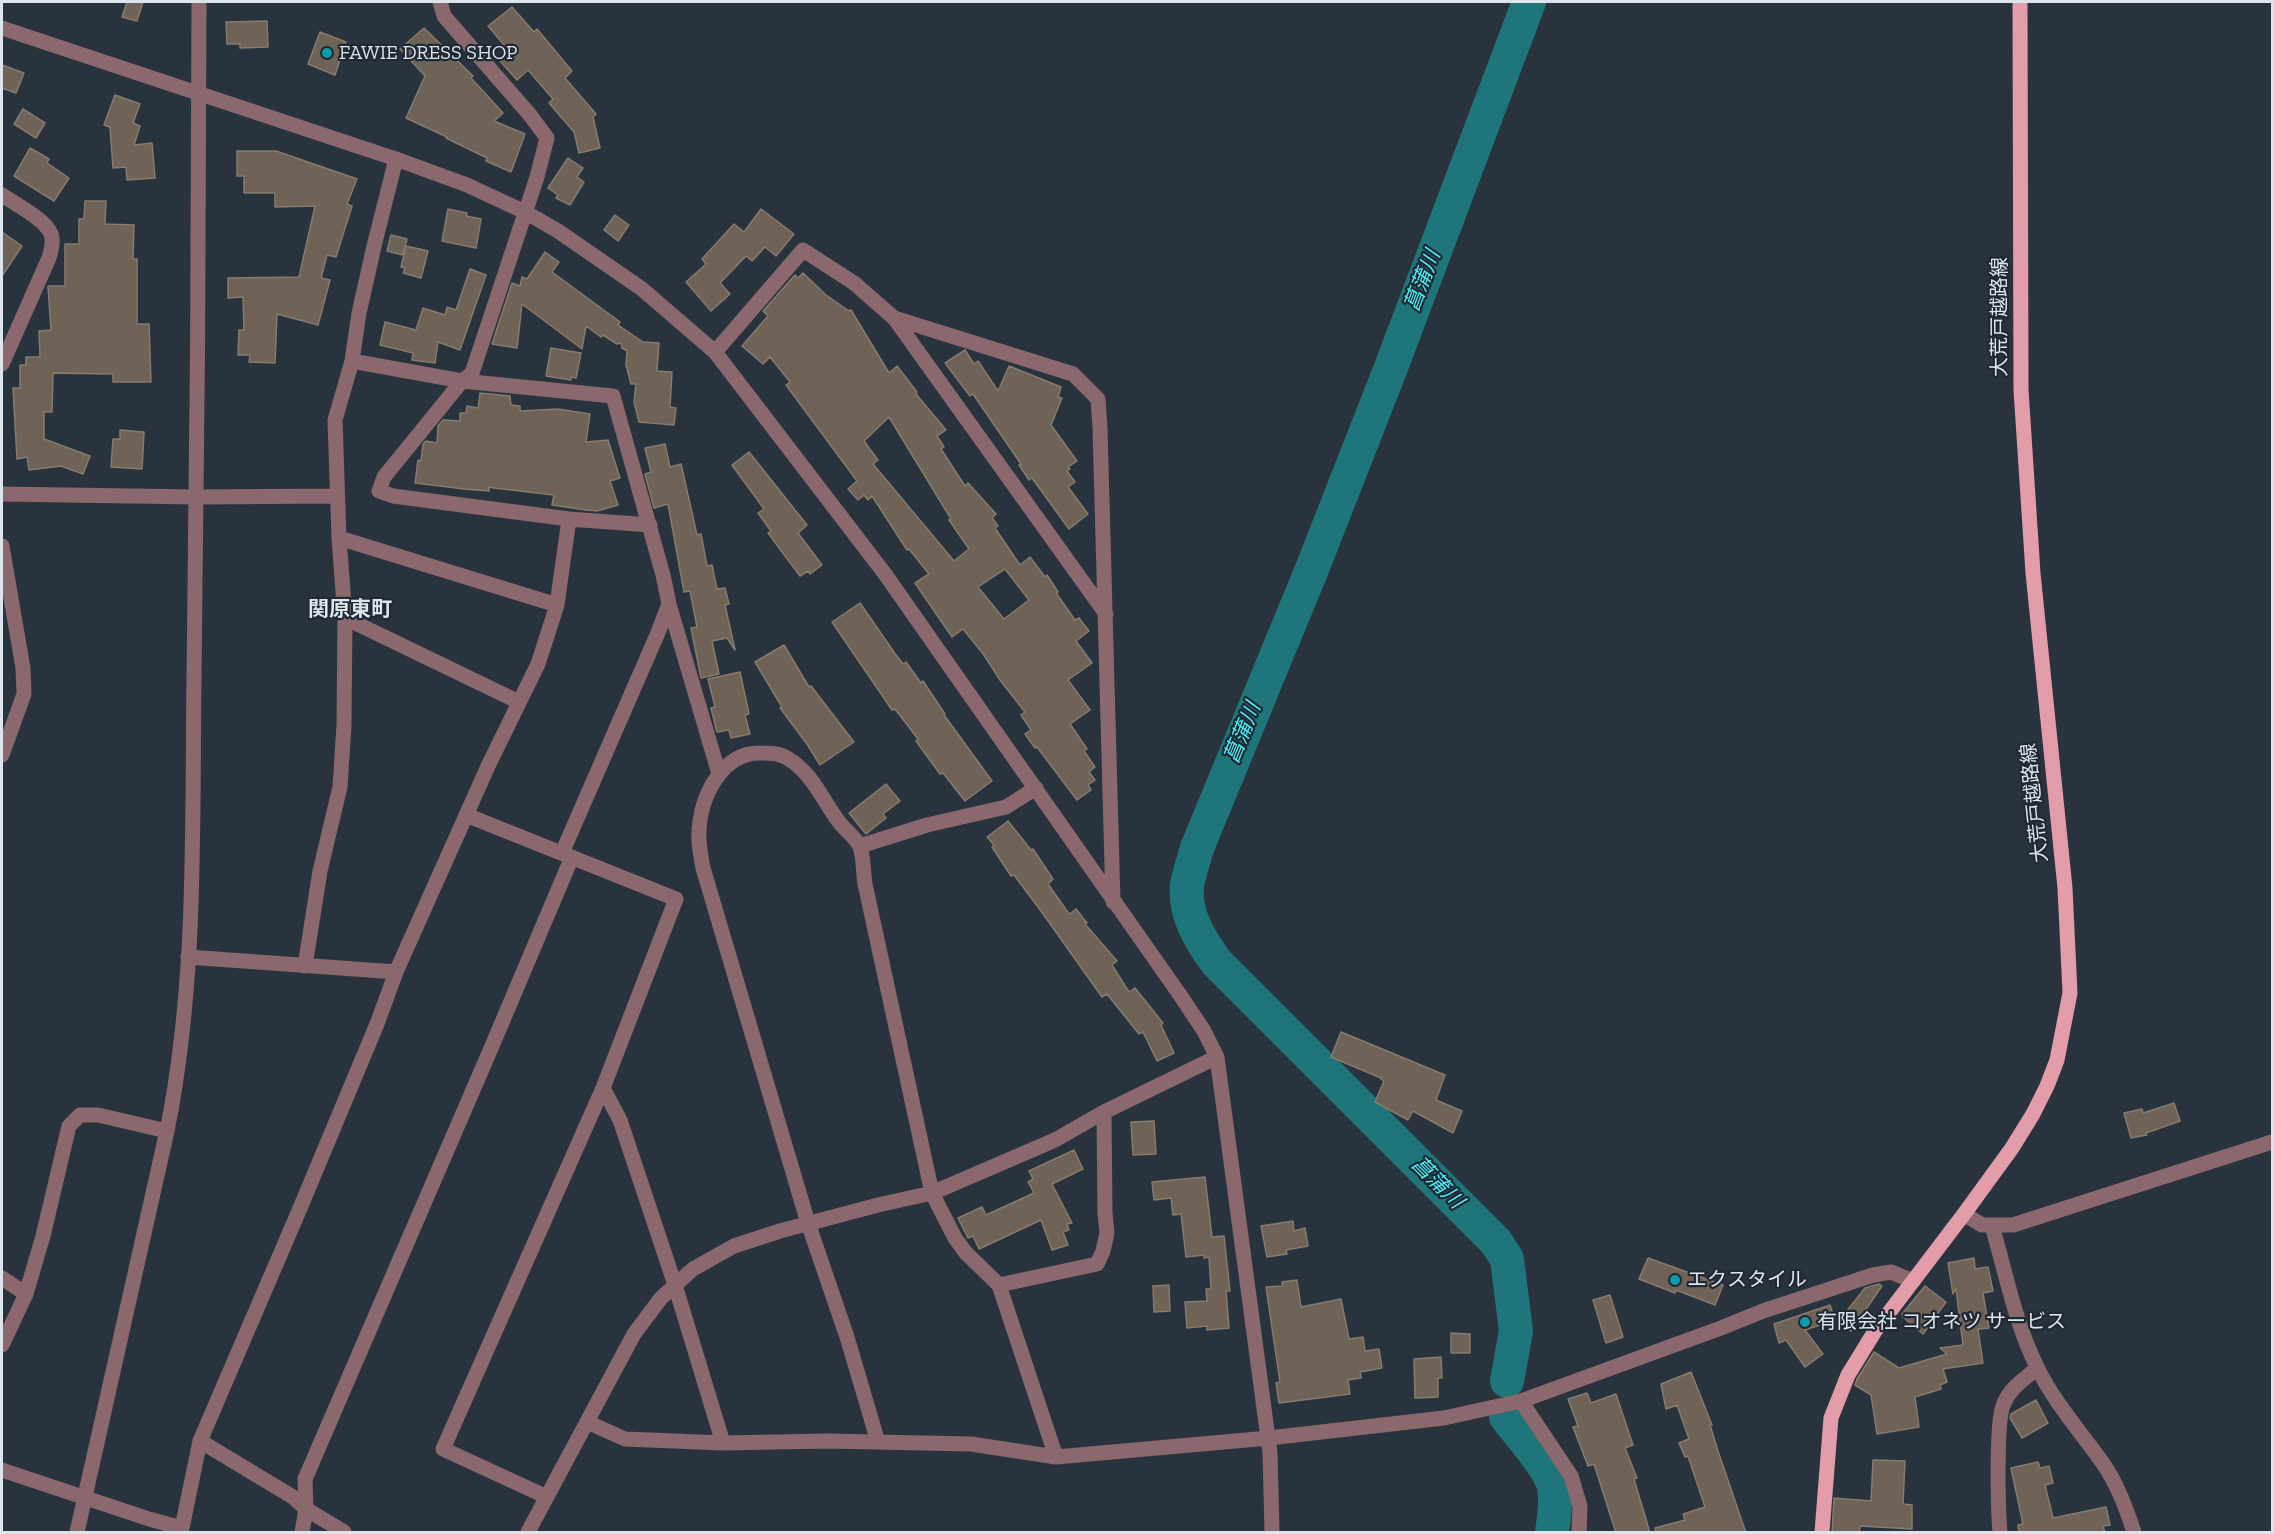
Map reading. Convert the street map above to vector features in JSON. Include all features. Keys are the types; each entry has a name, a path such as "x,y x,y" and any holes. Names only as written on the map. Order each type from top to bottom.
{"main road":[{"name":"大荒戸越路線","path":"1822,1533 1832,1418 1848,1375 1875,1331 2012,1148 2048,1086 2063,1037 2070,993 2065,888 2028,514 2020,390 2020,2"}],"street":[{"path":"77,1533 178,1079 188,988 196,497 199,2"},
{"path":"440,2 444,16 530,115 547,138 472,373 462,381 384,477 379,491 393,496 569,519 650,525"},
{"path":"2,28 396,159 466,185 525,212 582,246 635,284 715,352 885,574 1204,1031 1217,1057 1246,1263 1262,1404 1269,1438 1272,1533"},
{"path":"304,966 320,871 340,787 344,725 345,618 339,538 335,420 352,361 359,313 396,159"},
{"path":"2,195 44,223 52,235 53,246 2,364"},
{"path":"715,352 803,250 854,283 894,318 1106,614"},
{"path":"894,318 1073,374 1098,399 1113,902"},
{"path":"352,361 462,381 613,396 650,525 669,604 719,774"},
{"path":"2,494 196,497 337,496"},
{"path":"2,1470 182,1528 200,1441 303,1202 377,1024 396,972 466,815 538,664 556,605 569,519"},
{"path":"339,538 556,605"},
{"path":"2,546 17,644 23,668 24,694 2,755"},
{"path":"302,1533 306,1509 305,1479 492,1046 669,604"},
{"path":"345,618 519,702"},
{"path":"2,644 17,644"},
{"path":"878,1442 808,1223 703,868 699,832 703,807 719,774 732,761 744,755 773,753 799,767 860,846 865,884 932,1193 955,1238 966,1253 999,1285 1056,1457"},
{"path":"860,846 927,825 1006,807 1036,788"},
{"path":"466,815 676,899 603,1088 443,1449 547,1497"},
{"path":"188,957 396,972"},
{"path":"528,1533 634,1334 661,1298 693,1269 734,1246 808,1223 932,1193 1055,1140 1104,1112 1217,1057"},
{"path":"603,1088 620,1120 675,1284 723,1443"},
{"path":"999,1285 1097,1264 1107,1233 1104,1112"},
{"path":"2,1345 26,1294 43,1236 69,1126 80,1115 98,1116 167,1131"},
{"path":"1964,1214 1982,1225 2013,1225 2272,1142"},
{"path":"1992,1226 2024,1340 2058,1404 2103,1463 2121,1496 2134,1533"},
{"path":"587,1422 625,1439 723,1443 827,1441 971,1444 1056,1457 1269,1438 1444,1419 1521,1401 1763,1311 1873,1275 1891,1272 1913,1281"},
{"path":"2,1278 26,1294"},
{"path":"2000,1533 1999,1426 2002,1407 2013,1388 2037,1368"},
{"path":"1521,1401 1571,1476 1580,1506 1579,1533"},
{"path":"200,1441 293,1497 306,1509 344,1533"}],"building":[{"path":"127,2 143,2 137,21 122,17"},
{"path":"512,7 534,32 537,29 572,71 565,78 596,114 593,117 600,148 579,153 574,132 549,103 553,99 528,70 517,80 500,61 510,52 488,26"},
{"path":"267,21 268,47 240,48 240,44 227,44 226,22"},
{"path":"424,28 473,76 471,78 503,113 494,121 525,134 511,172 486,161 487,158 447,137 406,118 425,76 400,49"},
{"name":"FAWIE DRESS SHOP","path":"320,32 346,42 335,75 308,64"},
{"path":"2,65 24,73 16,93 2,88"},
{"path":"115,95 140,104 133,123 140,126 134,145 152,143 155,178 127,180 126,167 113,168 110,127 104,125"},
{"path":"23,109 45,123 36,138 14,124"},
{"path":"30,148 49,159 47,163 69,178 54,201 14,176"},
{"path":"237,151 276,151 357,179 347,204 352,206 336,257 327,255 321,278 330,280 318,325 277,314 275,363 249,362 250,355 238,355 239,330 244,330 243,297 228,298 228,278 299,277 315,206 275,207 275,193 244,193 244,176 237,176"},
{"path":"568,158 583,168 577,177 584,182 570,205 556,198 558,195 548,188"},
{"path":"85,201 106,201 105,224 134,225 133,259 137,259 137,324 149,324 151,382 113,382 113,374 53,373 52,412 44,412 44,439 90,456 83,474 61,466 29,470 27,457 17,459 13,388 20,388 20,365 26,365 26,357 40,357 39,331 51,330 48,286 65,286 65,244 79,244 79,219 84,219"},
{"path":"448,209 481,219 476,248 442,241"},
{"path":"761,209 794,234 776,256 765,247 752,261 746,256 720,283 730,294 711,311 686,282 706,264 702,259 734,224 744,232"},
{"path":"615,215 629,225 618,241 604,230"},
{"path":"2,232 22,246 2,276"},
{"path":"391,235 407,239 403,255 387,251"},
{"path":"406,246 428,251 421,278 403,273 405,268 401,267"},
{"path":"545,252 559,262 552,272 620,322 618,325 643,342 659,343 657,371 672,372 670,407 676,408 674,425 639,422 634,402 636,384 631,384 626,365 627,351 622,348 621,343 617,344 603,335 601,337 586,326 582,349 522,304 517,348 492,344 512,283 520,286 522,277 527,279"},
{"path":"470,269 486,275 460,350 438,342 435,363 412,360 413,353 380,345 385,322 416,330 423,308 445,315 447,307 456,310"},
{"path":"803,273 826,295 849,311 851,310 889,373 897,366 917,392 916,394 946,430 937,436 944,447 941,449 965,486 968,483 996,514 992,518 998,526 995,528 1020,565 1030,557 1045,577 1047,575 1058,592 1056,593 1075,620 1079,618 1089,631 1076,641 1092,663 1068,680 1090,710 1070,724 1087,749 1084,751 1095,767 1089,772 1095,780 1088,785 1091,790 1077,800 1025,734 1031,730 1021,715 1025,712 984,655 963,629 952,637 915,583 929,574 909,549 907,550 872,496 868,500 864,495 858,500 848,489 857,481 786,385 790,382 770,357 763,364 742,346 768,316 763,311 795,275 798,278","holes":["889,417 951,519 949,520 969,549 954,561 873,464 878,460 864,441","1005,569 1029,600 1004,619 978,587"]},
{"path":"551,348 581,353 576,378 571,377 571,380 546,376"},
{"path":"965,350 974,364 978,361 998,391 1009,366 1061,387 1058,397 1062,398 1051,425 1077,461 1068,467 1070,469 1067,471 1075,482 1068,487 1088,514 1069,529 1032,478 1029,480 1019,465 1021,464 973,394 970,396 945,363"},
{"path":"480,393 510,396 511,405 520,406 520,411 558,409 590,414 586,442 608,440 620,478 610,481 618,505 597,511 586,510 552,505 554,495 489,487 489,491 415,483 423,444 426,441 437,443 438,426 443,420 460,421 460,413 466,413 467,406 478,408"},
{"path":"120,430 144,432 142,469 111,467 113,439 120,439"},
{"path":"665,444 670,467 681,464 697,535 701,534 707,566 712,565 717,589 725,588 729,604 725,605 735,650 727,638 712,641 719,674 701,678 691,628 697,627 690,591 684,592 668,504 654,508 645,474 651,472 645,448"},
{"path":"749,452 807,525 798,533 822,565 810,574 808,571 800,576 768,533 771,531 758,513 764,509 732,465"},
{"path":"860,603 903,664 906,662 921,683 923,681 944,715 992,781 965,801 943,773 940,774 916,741 918,739 895,709 892,710 832,622"},
{"path":"784,645 809,687 811,686 854,742 820,765 780,708 782,707 755,662"},
{"path":"740,672 749,714 745,715 750,734 731,738 729,730 717,732 711,708 715,707 708,679"},
{"path":"886,784 900,801 883,814 886,818 866,834 849,813"},
{"path":"1008,821 1031,850 1033,849 1053,879 1048,884 1067,911 1070,914 1076,909 1087,923 1085,924 1117,961 1112,965 1129,992 1135,988 1163,1023 1161,1025 1174,1053 1157,1061 1143,1032 1139,1034 1107,994 1102,997 1014,875 1011,876 987,837"},
{"path":"1341,1032 1445,1075 1436,1100 1462,1111 1453,1133 1413,1111 1408,1120 1375,1102 1384,1081 1331,1057"},
{"path":"2174,1103 2180,1121 2146,1133 2147,1135 2131,1138 2124,1113 2142,1109 2143,1113"},
{"path":"1154,1121 1156,1154 1133,1155 1131,1122"},
{"path":"1074,1150 1083,1169 1052,1184 1072,1223 1067,1224 1069,1230 1063,1232 1068,1245 1052,1250 1041,1220 979,1249 973,1236 968,1238 958,1218 982,1207 986,1215 1034,1193 1028,1182 1033,1179 1029,1171"},
{"path":"1205,1177 1212,1237 1224,1236 1230,1291 1226,1291 1229,1328 1207,1330 1207,1326 1187,1328 1185,1302 1207,1301 1206,1289 1211,1289 1209,1257 1204,1258 1204,1255 1186,1257 1181,1214 1173,1215 1171,1198 1154,1200 1152,1182"},
{"path":"1293,1221 1294,1231 1305,1228 1308,1246 1286,1250 1287,1254 1267,1257 1261,1226"},
{"name":"エクスタイル","path":"1648,1258 1723,1285 1715,1305 1639,1279"},
{"path":"1974,1258 1975,1269 1988,1267 1993,1291 1983,1293 1989,1328 1978,1329 1983,1363 1943,1369 1947,1382 1940,1385 1941,1389 1915,1397 1919,1427 1877,1434 1871,1395 1855,1385 1857,1379 1874,1352 1899,1368 1947,1354 1940,1348 1963,1345 1956,1289 1953,1294 1948,1263"},
{"path":"1297,1280 1301,1307 1341,1299 1349,1339 1363,1337 1365,1351 1379,1349 1382,1368 1360,1372 1361,1378 1348,1380 1350,1394 1279,1403 1276,1383 1280,1382 1266,1287 1282,1286 1282,1282"},
{"path":"1879,1284 1882,1286 1851,1331 1838,1322 1865,1288"},
{"path":"1169,1285 1170,1311 1154,1312 1153,1286"},
{"path":"1925,1286 1946,1302 1923,1334 1902,1314"},
{"path":"1610,1295 1623,1337 1606,1343 1593,1300"},
{"path":"1830,1305 1835,1320 1805,1330 1823,1354 1805,1367 1786,1340 1779,1343 1774,1324"},
{"path":"1451,1333 1470,1334 1470,1353 1451,1353"},
{"path":"1441,1357 1442,1378 1438,1378 1438,1397 1415,1398 1414,1359"},
{"path":"1691,1372 1712,1425 1710,1425 1718,1451 1746,1533 1656,1533 1655,1528 1685,1520 1683,1514 1705,1507 1688,1456 1685,1457 1679,1443 1689,1439 1677,1405 1666,1409 1661,1384"},
{"path":"1587,1393 1591,1403 1616,1394 1633,1445 1625,1448 1637,1478 1634,1479 1650,1533 1616,1533 1594,1464 1588,1466 1573,1427 1578,1426 1568,1399"},
{"path":"2036,1400 2048,1423 2022,1438 2010,1418 2011,1414"},
{"path":"1873,1460 1905,1461 1903,1504 1912,1505 1912,1529 1860,1526 1859,1533 1832,1533 1834,1498 1871,1501"},
{"path":"2038,1462 2040,1468 2049,1466 2053,1483 2045,1485 2053,1518 2106,1507 2110,1525 2103,1526 2105,1533 2019,1533 2018,1525 2023,1524 2011,1468"}],"waterway":[{"name":"菖蒲川","path":"1507,1381 1516,1331 1507,1259 1496,1242 1217,963 1194,926 1188,906 1187,885 1197,848 1312,569 1529,2"},
{"name":"菖蒲川","path":"1506,1417 1540,1460 1551,1478 1555,1498 1552,1532"}],"place":[{"name":"FAWIE DRESS SHOP","path":"327,53"},
{"name":"エクスタイル","path":"1675,1280"},
{"name":"有限会社 コオネツ サービス","path":"1805,1322"}],"district":[{"name":"関原東町","path":"350,610"}]}
